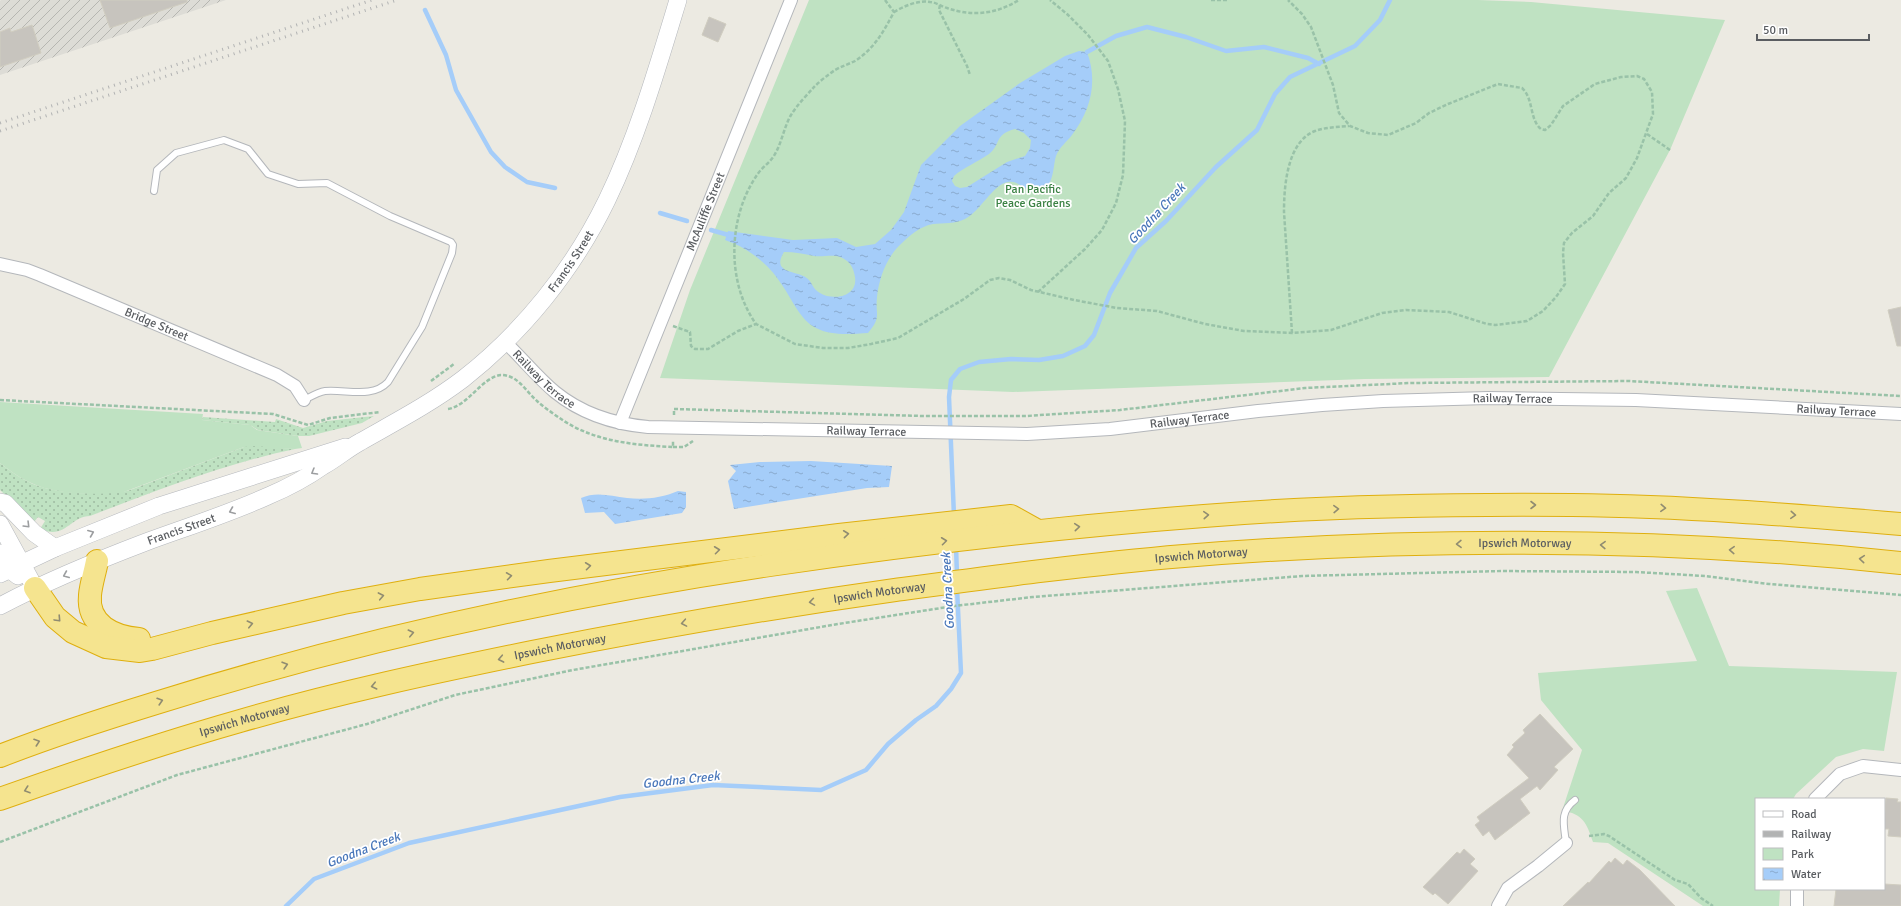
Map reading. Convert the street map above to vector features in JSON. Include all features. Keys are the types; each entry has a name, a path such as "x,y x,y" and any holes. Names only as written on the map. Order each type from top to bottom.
{"highway":[{"path":"34,588 48,608 63,624 84,638 106,647 129,650 152,649 212,633 343,603 420,589 557,570 906,537 993,527 1038,531 1206,515 1284,511 1576,505 1740,512 1901,524"},
{"path":"0,756 114,716 211,685 309,658 416,632 508,611 906,537"},
{"name":"Ipswich Motorway","path":"0,799 173,741 243,720 349,692 464,666 652,629 827,599 999,575 1186,556 1373,546 1459,544 1665,547 1792,554 1901,563"},
{"path":"97,561 90,602 94,617 104,628 125,638 140,639 212,633"}],"main road":[{"name":"Francis Street","path":"0,606 34,588 97,561 268,496 322,468 358,443 428,404 465,377 505,342 542,301 566,270 599,216 628,150 678,0"},
{"name":"Francis Street","path":"10,568 159,506 358,443"},
{"path":"0,502 5,503 34,533 55,548"},
{"path":"0,524 10,568"},
{"path":"0,553 10,568 34,588"}],"street":[{"name":"McAuliffe Street","path":"620,423 648,350 791,0"},
{"name":"Bridge Street","path":"0,264 27,270 40,275 277,375 295,386 304,400"},
{"name":"Railway Terrace","path":"505,342 562,397 589,413 620,423 648,427 1027,434 1110,429 1258,411 1383,401 1481,398 1636,400 1901,414"},
{"path":"1816,798 1840,774 1863,766 1901,770"},
{"path":"1498,906 1508,888 1566,843"},
{"path":"1797,906 1798,890"}],"lane":[{"path":"154,191 157,170 176,153 224,140 248,149 268,174 298,184 327,183 390,216 451,242 453,245 452,253 422,327 388,382 380,388 370,392 323,391 304,400"},
{"path":"1566,843 1563,815 1568,805 1576,800"}],"path":[{"path":"885,0 894,12"},
{"path":"1019,0 1000,9 976,14 966,13 930,2 904,7 894,12 882,35 872,46 855,61 834,70 815,86 791,115 775,155 757,175 744,202 736,229 734,247 735,265 742,296 756,324 795,344 823,348 848,348 898,338 964,300 994,278 1010,280 1037,292 1097,305 1117,308 1157,310 1218,328 1244,331 1292,333 1331,330 1382,313 1406,310 1449,312 1491,324 1527,322 1543,311 1556,297 1565,284 1563,253 1564,243 1572,233 1593,216 1608,193 1626,178 1637,158 1653,114 1653,97 1650,87 1644,79 1636,76 1612,79 1587,89 1563,106 1551,125 1545,130 1541,129 1536,123 1528,96 1522,88 1498,84 1429,112 1416,123 1388,135 1368,134 1350,126 1339,113 1333,85 1311,27 1302,14 1288,0"},
{"path":"1037,292 1085,249 1102,230 1116,203 1123,175 1125,121 1118,89 1108,62 1090,39 1067,14 1050,0"},
{"path":"1211,0 1227,0"},
{"path":"940,5 940,10 970,75"},
{"path":"1292,333 1284,212 1284,192 1288,166 1300,144 1309,135 1315,132 1350,126"},
{"path":"1647,134 1670,150"},
{"path":"660,321 690,332 691,346 695,349 701,350 708,349 738,331 756,324"},
{"path":"426,384 456,363"},
{"path":"0,400 273,414 283,416 304,425 330,418 385,412"},
{"path":"674,415 674,409 923,416 988,416"},
{"path":"0,842 177,775 367,724 455,695 573,670 906,613 1002,600 1302,576 1494,571 1636,572 1705,576 1769,584 1901,596"},
{"path":"1589,836 1604,834 1609,836 1674,880 1688,884 1701,898 1713,906"}],"shaded area":[{"path":"1,0 226,0 0,75"}],"green space":[{"name":"Pan Pacific Peace Gardens","path":"809,0 1478,0 1531,2 1725,20 1670,150 1549,377 1365,379 1013,392 660,378 690,290"},
{"path":"0,402 203,414 202,420 250,425 257,430 298,436 302,448 244,447 121,493 87,494 61,492 29,482 17,476 0,463"},
{"path":"374,416 362,423 309,436 298,436 258,430 250,425 202,420 203,417 275,422 276,419 303,428 327,421"},
{"path":"253,446 295,449 243,462 191,478 90,516 83,517 56,532 49,532 40,529 45,521 38,517 34,522 0,490 0,463 21,478 39,486 64,492 93,494 130,490 244,447"},
{"path":"1697,588 1729,666 1897,672 1884,751 1863,749 1836,757 1796,794 1794,798 1755,798 1755,890 1780,890 1779,906 1703,906 1608,843 1593,842 1589,830 1583,820 1575,814 1562,811 1582,750 1541,700 1538,673 1697,661 1666,591"}],"water":[{"path":"1079,51 1087,52 1092,74 1091,95 1084,116 1079,125 1056,156 1050,183 1044,189 1033,192 1017,183 1008,182 1002,184 971,215 965,219 954,223 933,224 916,231 897,248 888,261 878,290 877,316 875,323 868,333 835,333 822,331 816,328 801,315 777,277 764,263 741,247 725,240 728,231 793,240 837,238 856,247 875,244 891,230 904,212 921,165 960,126 1020,83 1065,56","holes":["1015,129 1024,133 1031,140 1030,148 1025,156 1007,162 967,187 960,188 955,186 952,181 954,176 993,151 1001,137 1008,131","784,252 817,256 837,256 847,261 850,264 855,277 853,289 844,296 838,297 831,297 820,293 804,276 787,271 783,268 781,265 781,259"]},
{"path":"811,461 892,466 889,487 867,488 734,509 728,481 736,471 730,465 760,462"},
{"path":"678,491 686,492 686,507 682,513 615,524 604,512 585,513 581,498 598,494 633,499 646,499 659,497"}],"building":[{"path":"100,0 187,0 187,2 110,28"},
{"path":"709,17 726,24 718,42 702,35"},
{"path":"32,25 41,53 0,67 0,32 10,28 11,32"},
{"path":"1901,307 1901,346 1897,346 1888,310"},
{"path":"1540,714 1573,749 1554,767 1558,770 1540,790 1537,786 1520,799 1530,813 1495,840 1489,831 1483,836 1475,825 1480,821 1477,817 1529,778 1507,755 1514,747 1512,745 1525,733 1523,730"},
{"path":"1886,798 1898,799 1897,802 1901,802 1901,837 1888,836 1889,829 1885,829"},
{"path":"1464,849 1475,859 1470,864 1478,871 1448,904 1435,893 1433,895 1423,887 1457,852 1460,854"},
{"path":"1615,858 1623,865 1627,860 1640,870 1675,906 1563,906 1588,882 1589,883 1609,861 1611,863"},
{"path":"1885,884 1901,885 1901,906 1834,906 1836,890 1885,890"}],"waterway":[{"name":"Goodna Creek","path":"954,516 949,397 951,380 960,369 979,362 1011,359 1039,360 1063,356 1085,346 1094,335 1110,293 1136,248 1166,221 1216,167 1257,130 1275,94 1290,77 1355,46 1380,20 1390,0"},
{"path":"425,10 446,55 456,90 491,152 505,167 527,182 555,188"},
{"path":"1087,52 1116,36 1147,27 1186,37 1226,51 1264,47 1308,58 1319,64"},
{"path":"660,213 687,221"},
{"path":"711,230 732,236"},
{"name":"Goodna Creek","path":"956,546 957,576"},
{"name":"Goodna Creek","path":"286,906 314,879 409,843 620,797 713,785 821,790 866,770 888,744 916,720 936,706 951,689 961,673 957,588"}],"railway":[{"path":"0,123 372,0"},
{"path":"0,131 397,0"}]}
